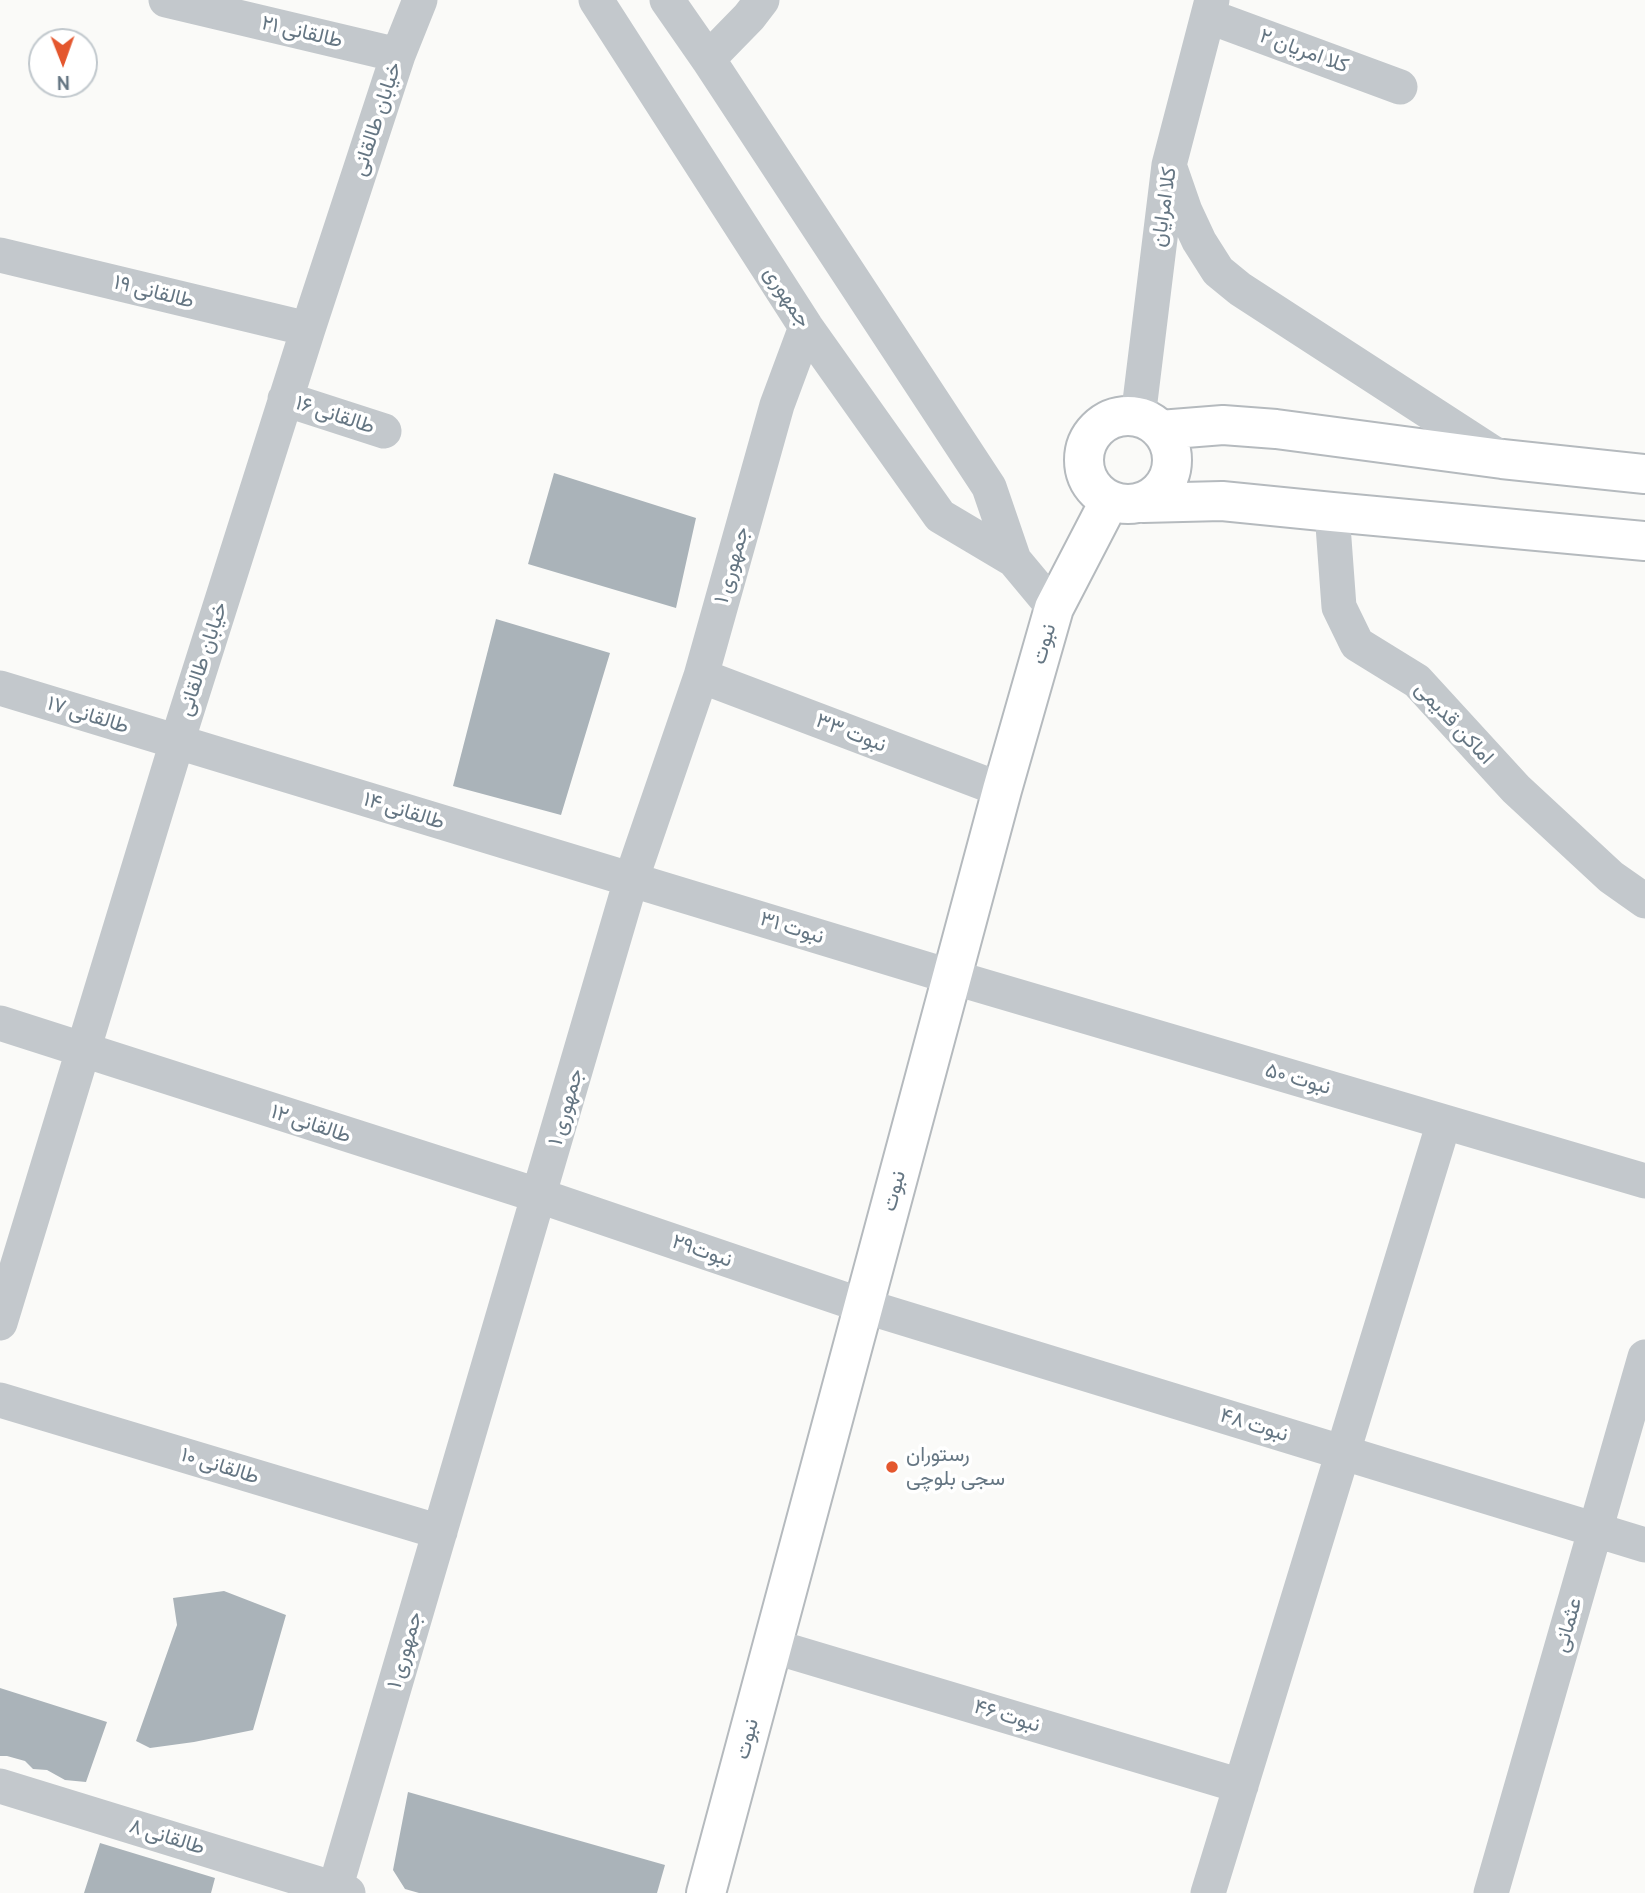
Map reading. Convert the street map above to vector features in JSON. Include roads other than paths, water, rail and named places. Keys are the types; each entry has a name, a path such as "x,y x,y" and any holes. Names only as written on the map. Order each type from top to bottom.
{"main road":[{"path":"1127,501 1164,488 1173,464 1168,439 1149,424 1126,415 1101,423 1085,443 1083,469 1095,491 1127,501 1222,500 1645,541"},
{"path":"1149,424 1276,429 1502,459 1645,474"},
{"name":"نبوت","path":"706,1893 1002,790 1054,608 1127,501"}],"street":[{"name":"طالقانی ۲۱","path":"166,0 398,55"},
{"name":"خیابان طالقانی","path":"0,1323 177,742 285,399 398,55 420,0"},
{"name":"جمهوری","path":"596,0 806,327 940,516 1014,560 1054,608"},
{"name":"جمهوری","path":"667,0 989,487 1014,560"},
{"path":"708,59 762,0"},
{"name":"کلا امریان ۲","path":"1210,8 1400,87"},
{"name":"کلا امرایان","path":"1149,424 1169,164 1210,8"},
{"path":"1169,164 1185,211 1199,241 1218,271 1240,289 1502,459"},
{"name":"طالقانی ۱۹","path":"0,255 308,329"},
{"name":"جمهوری ۱","path":"342,1891 440,1532 631,880 701,676 777,405 806,327"},
{"name":"طالقانی ۱۶","path":"285,399 384,431"},
{"name":"اماکن قدیمی","path":"1332,512 1339,607 1357,644 1417,681 1516,789 1611,877 1645,901"},
{"name":"نبوت ۳۳","path":"701,676 1002,790"},
{"name":"طالقانی ۱۷","path":"0,688 177,742"},
{"name":"طالقانی ۱۴","path":"177,742 631,880"},
{"name":"نبوت ۳۱","path":"631,880 952,977"},
{"name":"نبوت ۵۰","path":"952,977 1645,1181"},
{"name":"طالقانی ۱۲","path":"0,1023 540,1196"},
{"path":"1208,1893 1444,1122"},
{"name":"نبوت۲۹","path":"540,1196 863,1306"},
{"name":"نبوت ۴۸","path":"863,1306 1645,1545"},
{"name":"عثمانی","path":"1491,1893 1645,1357"},
{"name":"طالقانی ۱۰","path":"0,1400 440,1532"},
{"name":"نبوت ۴۶","path":"772,1646 1241,1786"},
{"name":"طالقانی ۸","path":"0,1786 342,1891"}],"place":[{"name":"رستوران سجی بلوچی","path":"892,1467"}]}
